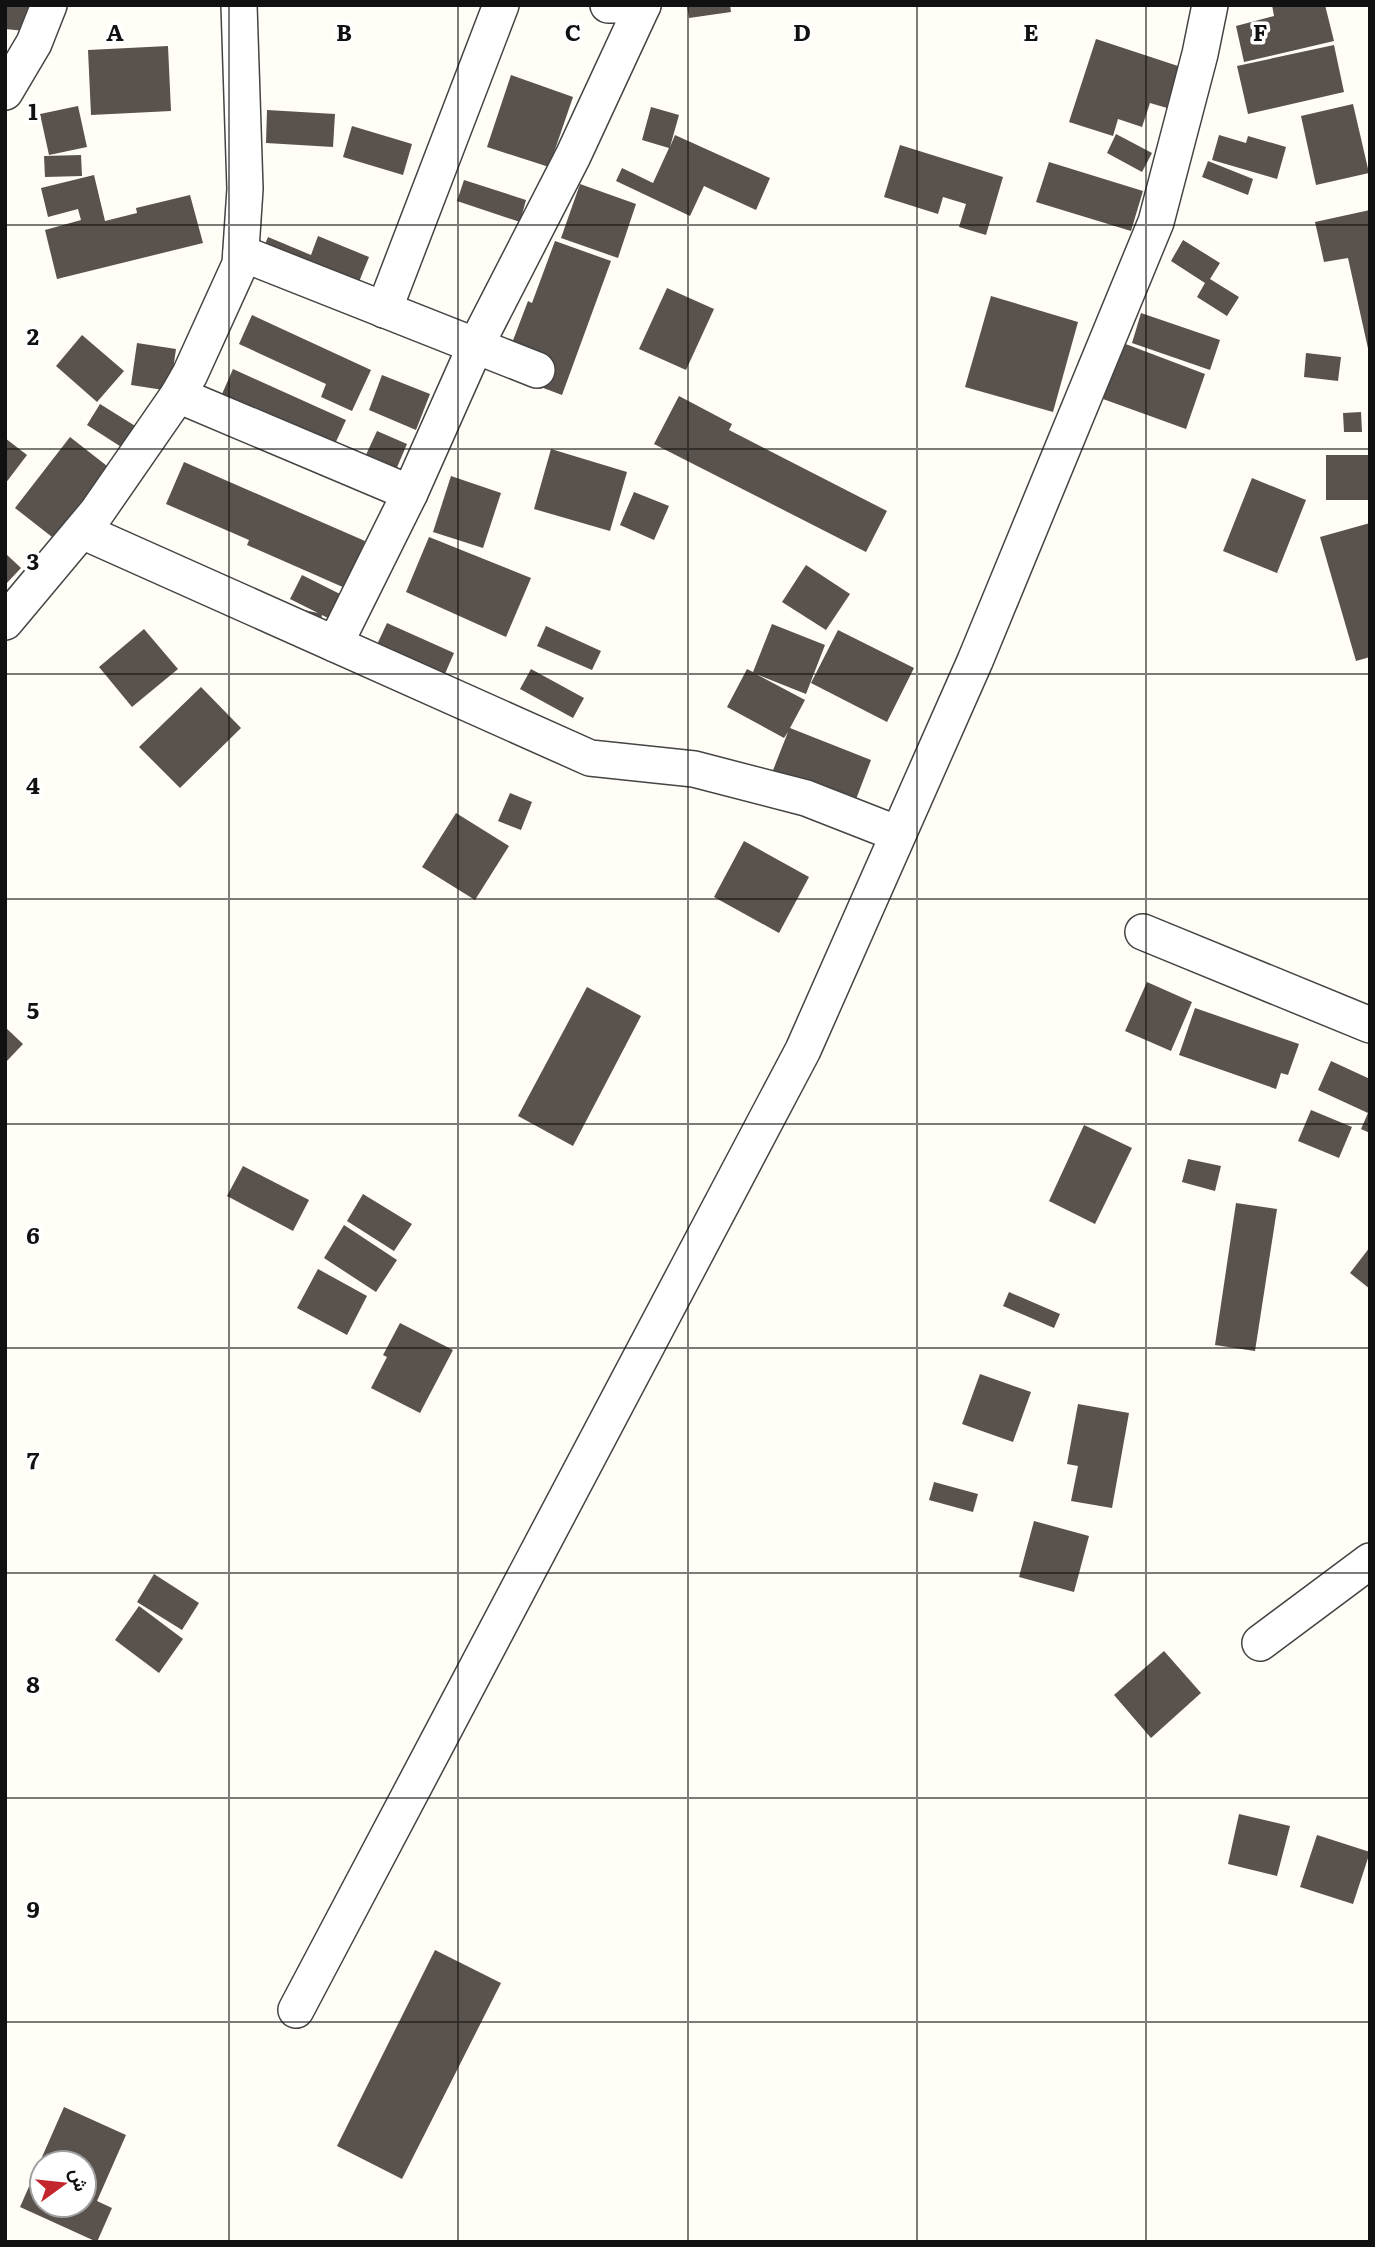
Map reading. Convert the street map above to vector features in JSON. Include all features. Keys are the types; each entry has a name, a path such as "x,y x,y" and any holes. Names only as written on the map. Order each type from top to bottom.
{"street":[{"path":"5,92 34,43 49,5"},
{"path":"5,622 97,512 178,395 240,264 245,189 239,5"},
{"path":"384,310 501,5"},
{"path":"335,644 410,493 475,347 573,156 643,5 608,5"},
{"path":"296,2010 803,1050 975,661 1156,222 1200,54 1210,5"},
{"path":"241,253 537,370"},
{"path":"178,395 410,493"},
{"path":"82,531 590,758 694,769 806,798 898,834"},
{"path":"1143,932 1370,1026"},
{"path":"1260,1643 1370,1560"}],"building":[{"path":"5,5 33,5 36,32 5,29"},
{"path":"687,5 730,5 731,12 689,18"},
{"path":"1272,5 1325,5 1334,41 1244,62 1236,26 1274,16"},
{"path":"1096,39 1181,67 1167,108 1150,103 1142,127 1118,119 1113,136 1069,122"},
{"path":"1334,45 1344,92 1248,114 1237,66"},
{"path":"168,46 171,111 91,115 88,50"},
{"path":"511,75 573,97 549,167 487,147"},
{"path":"1353,104 1369,173 1316,185 1301,116"},
{"path":"78,106 87,147 49,155 40,114"},
{"path":"651,107 679,115 670,147 675,135 770,178 756,210 704,186 690,216 616,181 622,168 653,183 669,148 642,140"},
{"path":"267,110 335,114 333,147 266,143"},
{"path":"352,126 412,144 403,175 343,157"},
{"path":"1116,134 1152,153 1142,172 1107,153"},
{"path":"1219,135 1246,143 1248,136 1286,147 1277,179 1212,160"},
{"path":"900,145 1003,177 986,235 959,227 966,204 943,197 938,214 884,197"},
{"path":"81,155 82,176 45,177 44,156"},
{"path":"1208,161 1253,179 1248,195 1202,177"},
{"path":"1049,162 1143,191 1131,231 1036,202"},
{"path":"94,175 105,221 137,213 136,208 190,195 203,243 57,279 45,230 81,220 78,209 48,217 41,188"},
{"path":"464,180 526,200 520,222 457,201"},
{"path":"580,184 636,204 618,258 561,238"},
{"path":"1370,210 1369,353 1348,258 1324,262 1315,222"},
{"path":"318,236 369,257 350,304 256,265 268,237 311,255"},
{"path":"1183,240 1220,263 1210,279 1239,297 1227,316 1197,297 1205,283 1171,261"},
{"path":"555,241 611,261 562,395 501,372 528,301 532,303"},
{"path":"667,288 714,309 686,370 639,349"},
{"path":"991,296 1078,322 1053,412 965,387"},
{"path":"1141,313 1220,340 1210,370 1132,343"},
{"path":"252,315 371,370 352,411 321,397 326,384 239,344"},
{"path":"82,335 124,371 97,402 56,366"},
{"path":"137,343 176,349 170,391 131,385"},
{"path":"1123,343 1205,374 1186,429 1103,399"},
{"path":"1306,353 1341,357 1338,381 1304,377"},
{"path":"233,369 346,420 334,446 364,459 377,431 407,444 386,493 211,419"},
{"path":"382,375 430,394 416,430 369,410"},
{"path":"679,396 732,424 729,430 887,511 866,552 654,444"},
{"path":"100,404 140,429 126,450 87,425"},
{"path":"1361,412 1362,432 1344,432 1343,413"},
{"path":"70,437 116,473 61,544 15,508"},
{"path":"5,438 27,455 5,484"},
{"path":"551,449 627,472 610,531 534,509"},
{"path":"1326,455 1370,455 1368,500 1326,500"},
{"path":"184,462 365,541 345,588 247,545 249,540 166,504"},
{"path":"451,476 501,493 483,548 433,532"},
{"path":"1252,478 1306,500 1277,573 1223,551"},
{"path":"634,492 669,506 654,540 620,525"},
{"path":"1370,523 1370,657 1356,661 1320,537"},
{"path":"429,537 531,578 506,637 406,592"},
{"path":"5,553 21,568 5,585"},
{"path":"806,565 850,594 826,630 782,602"},
{"path":"302,575 342,595 330,619 322,615 316,643 272,603 318,613 290,599"},
{"path":"387,623 454,653 435,697 367,666"},
{"path":"772,624 825,645 806,694 756,674 805,700 790,728 871,760 850,815 768,783 788,732 784,738 727,707 747,669 753,672"},
{"path":"546,626 601,651 592,670 537,646"},
{"path":"144,629 178,669 132,707 99,667"},
{"path":"838,630 914,668 887,722 811,683"},
{"path":"531,669 584,698 573,718 520,689"},
{"path":"201,687 241,728 180,788 139,747"},
{"path":"510,793 532,802 521,830 498,821"},
{"path":"456,813 509,846 475,900 422,867"},
{"path":"744,841 809,877 779,933 714,897"},
{"path":"1147,982 1192,1002 1171,1051 1125,1031"},
{"path":"587,987 641,1016 573,1146 518,1116"},
{"path":"1195,1008 1299,1044 1288,1075 1281,1073 1276,1089 1179,1055"},
{"path":"5,1027 23,1044 5,1063"},
{"path":"1331,1061 1370,1079 1370,1133 1361,1129 1368,1113 1318,1090"},
{"path":"1311,1110 1352,1127 1339,1158 1298,1141"},
{"path":"1084,1125 1132,1148 1095,1224 1049,1201"},
{"path":"1188,1159 1221,1166 1215,1191 1182,1182"},
{"path":"243,1166 309,1200 293,1231 227,1196"},
{"path":"363,1194 412,1224 394,1251 347,1221"},
{"path":"1236,1203 1277,1209 1255,1351 1215,1345"},
{"path":"344,1225 397,1260 376,1292 324,1258"},
{"path":"1370,1247 1370,1289 1350,1273"},
{"path":"318,1269 367,1296 347,1335 297,1308"},
{"path":"1009,1292 1060,1314 1054,1328 1003,1306"},
{"path":"400,1323 453,1350 420,1413 371,1388 387,1357 383,1355"},
{"path":"980,1374 1031,1392 1013,1442 962,1424"},
{"path":"1078,1404 1129,1413 1112,1508 1071,1501 1078,1466 1067,1464"},
{"path":"934,1482 978,1494 973,1512 929,1500"},
{"path":"1034,1521 1089,1536 1074,1592 1019,1577"},
{"path":"154,1574 199,1603 182,1630 137,1602"},
{"path":"139,1606 183,1639 159,1673 115,1640"},
{"path":"1164,1651 1201,1693 1151,1738 1114,1695"},
{"path":"1239,1814 1290,1826 1277,1876 1228,1864"},
{"path":"1317,1835 1370,1852 1353,1904 1300,1887"},
{"path":"435,1950 501,1983 402,2179 337,2146"},
{"path":"64,2107 126,2135 98,2199 98,2149 46,2149"},
{"path":"28,2189 28,2211 20,2207"},
{"path":"98,2201 112,2208 97,2242 46,2219 98,2219"}]}
